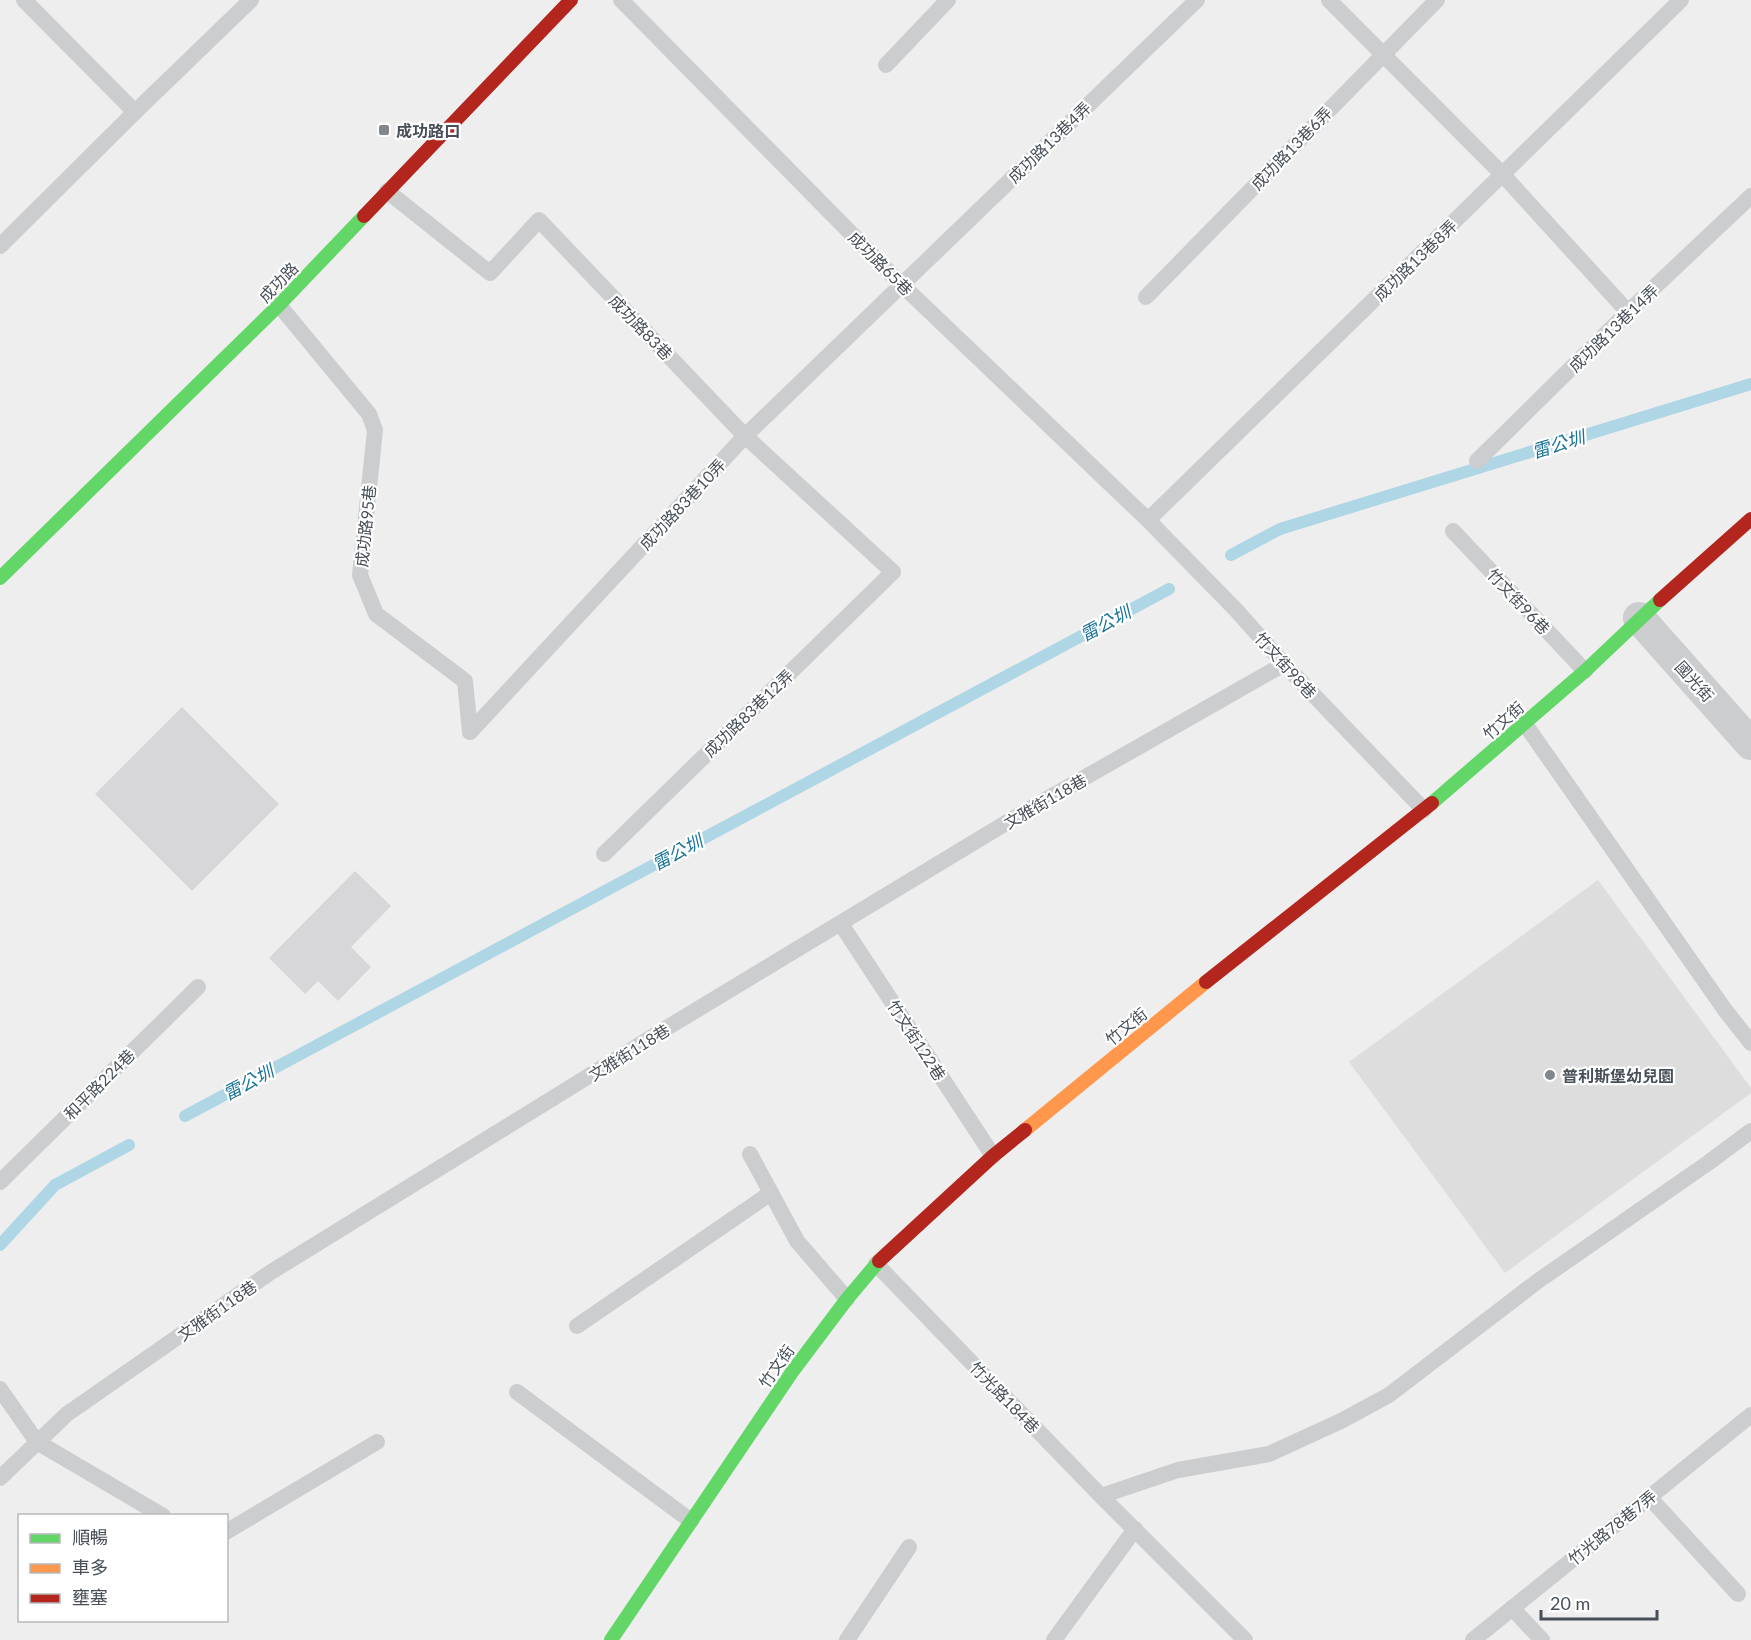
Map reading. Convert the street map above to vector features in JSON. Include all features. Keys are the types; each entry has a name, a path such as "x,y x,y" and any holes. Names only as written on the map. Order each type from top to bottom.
{"street":[{"name":"成功路","path":"0,578 279,305 571,0"},
{"name":"竹文街","path":"611,1640 792,1372 876,1264 993,1156 1200,987 1424,810 1586,671 1639,618 1751,519"},
{"name":"國光街","path":"1639,618 1751,744"}],"lane":[{"path":"24,0 135,112"},
{"path":"0,246 251,0"},
{"name":"成功路65巷","path":"621,0 901,284 1149,520"},
{"path":"886,65 948,0"},
{"name":"成功路13巷4弄","path":"901,284 1197,0"},
{"path":"1329,0 1503,175 1628,312"},
{"name":"成功路13巷6弄","path":"1146,297 1437,0"},
{"name":"成功路13巷8弄","path":"1149,520 1680,0"},
{"name":"成功路83巷","path":"387,190 490,273 539,220 745,436 893,572"},
{"name":"成功路13巷14弄","path":"1477,461 1628,312 1751,196"},
{"name":"成功路83巷10弄","path":"470,732 745,436 901,284"},
{"name":"成功路95巷","path":"279,305 369,414 375,430 360,574 375,614 465,681 470,732"},
{"name":"竹文街98巷","path":"1149,520 1424,810"},
{"name":"竹文街96巷","path":"1453,531 1586,671"},
{"name":"成功路83巷12弄","path":"604,854 893,572"},
{"name":"文雅街118巷","path":"0,1478 67,1414 271,1272 665,1029 1019,816 1284,664"},
{"path":"1525,724 1725,1010 1751,1043"},
{"name":"竹文街122巷","path":"841,924 993,1156"},
{"name":"和平路224巷","path":"0,1182 198,987"},
{"path":"1101,1496 1178,1470 1269,1455 1389,1395 1538,1281 1751,1131"},
{"path":"750,1154 797,1241 847,1299"},
{"path":"578,1326 771,1193"},
{"name":"竹光路184巷","path":"876,1264 1101,1496 1245,1640"},
{"path":"0,1389 37,1442 161,1514"},
{"path":"517,1392 691,1521"},
{"name":"竹光路78巷7弄","path":"1473,1640 1751,1415"},
{"path":"228,1531 377,1442"},
{"path":"1649,1497 1738,1594"},
{"path":"1054,1640 1135,1529"},
{"path":"847,1640 909,1547"},
{"path":"1512,1608 1542,1640"}],"shaded area":[{"name":"普利斯堡幼兒園","path":"1598,880 1751,1088 1751,1093 1505,1273 1349,1062"}],"building":[{"path":"182,707 279,804 192,891 95,794"},
{"path":"355,871 391,906 351,947 371,967 338,1001 318,981 305,994 269,958"}],"waterway":[{"name":"雷公圳","path":"1231,555 1280,529 1751,384"},
{"name":"雷公圳","path":"185,1116 1169,589"},
{"name":"雷公圳","path":"0,1245 55,1185 129,1145"}],"traffic: fast":[{"path":"0,578 279,305 364,216"},
{"path":"1432,803 1585,671 1660,600"},
{"path":"611,1640 792,1372 879,1261"}],"traffic: slow":[{"path":"1025,1130 1206,982"}],"traffic: jam":[{"path":"364,216 571,0"},
{"path":"1660,600 1751,519"},
{"path":"1206,982 1432,803"},
{"path":"879,1261 993,1156 1025,1130"}],"place":[{"name":"成功路口","path":"384,130"},
{"name":"普利斯堡幼兒園","path":"1550,1075"}]}
